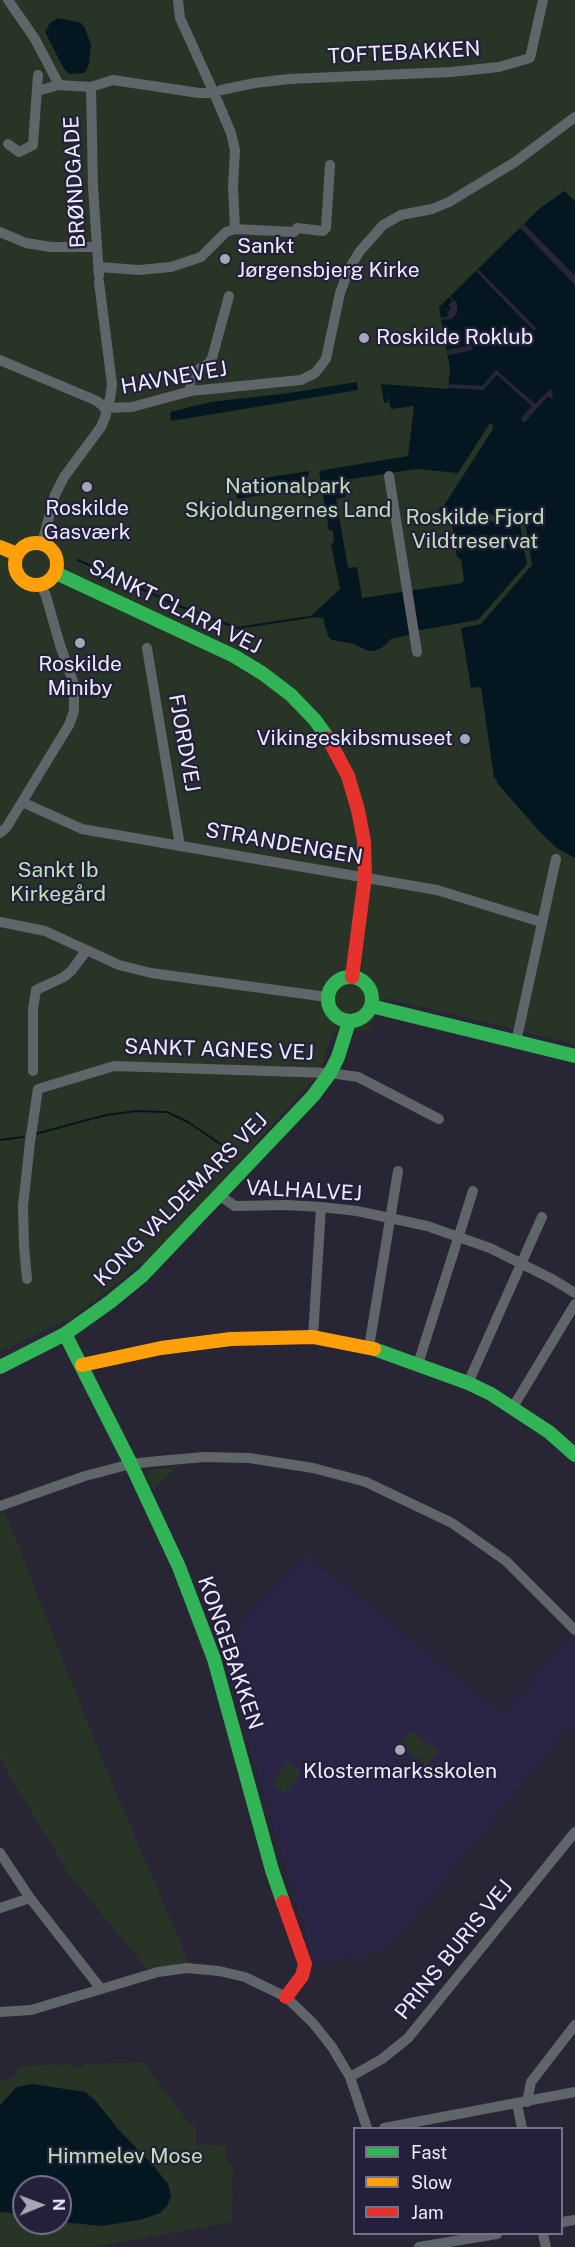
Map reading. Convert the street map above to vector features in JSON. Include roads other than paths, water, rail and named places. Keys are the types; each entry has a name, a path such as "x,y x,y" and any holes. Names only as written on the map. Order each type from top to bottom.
{"street":[{"path":"8,0 35,39 59,85"},
{"path":"178,0 180,18 217,92 231,133 235,150 233,187 235,229"},
{"name":"TOFTEBAKKEN","path":"217,92 255,83 289,79 451,72 499,67 530,58 543,0"},
{"path":"8,144 19,152 33,145 38,75"},
{"path":"37,91 59,85 91,87 113,80 198,93 217,92"},
{"name":"BRØNDGADE","path":"42,543 55,495 64,477 101,427 106,415 105,408 110,399 112,384 99,275 91,87"},
{"name":"HAVNEVEJ","path":"0,360 97,401 105,408 132,407 191,392 301,380 315,373 323,364 330,346 340,293 349,269 360,251 377,231 401,215 432,209 449,202 515,162 575,117"},
{"path":"99,275 171,267 201,257 226,232 235,229 294,232 297,228 323,231 326,228 330,165"},
{"path":"0,232 26,243 51,247 97,246"},
{"path":"191,392 189,375 209,363 212,358 228,296"},
{"path":"389,476 417,652"},
{"path":"42,543 53,549 56,555 58,561 56,573 41,585 29,584 19,577 15,563 17,554 27,544 42,543"},
{"path":"0,547 17,554"},
{"name":"SANKT CLARA VEJ","path":"56,573 234,657 262,673 291,695 321,729 334,748 348,776 364,841 365,877 352,977"},
{"path":"0,833 6,828 69,725 76,700 74,684 41,585"},
{"name":"FJORDVEJ","path":"147,648 180,846"},
{"name":"STRANDENGEN","path":"22,802 82,829 437,890 541,922"},
{"path":"516,1042 556,859"},
{"path":"0,922 45,931 119,965 151,974 327,997"},
{"path":"33,1071 33,1009 36,990 64,977 86,951"},
{"path":"352,977 358,978 369,987 371,1006 362,1018 348,1022 341,1020 330,1011 327,997 329,990 338,980 352,977"},
{"path":"371,1006 575,1056"},
{"name":"KONG VALDEMARS VEJ","path":"0,1367 65,1334 143,1275 313,1096 330,1073 338,1057 348,1022"},
{"name":"SANKT AGNES VEJ","path":"27,1279 23,1206 38,1089 114,1066 330,1073 358,1077 439,1119"},
{"name":"VALHALVEJ","path":"390,1218 398,1171"},
{"path":"418,1364 472,1191"},
{"name":"VALHALVEJ","path":"220,1196 235,1206 286,1205 321,1208 427,1226 458,1236 521,1263 575,1293"},
{"path":"313,1337 321,1208"},
{"path":"468,1383 542,1217"},
{"path":"369,1347 390,1218"},
{"path":"513,1407 575,1304"},
{"name":"KONGEBAKKEN","path":"65,1334 131,1464 179,1567 214,1659 273,1870 305,1964 302,1976 286,1997"},
{"path":"82,1365 161,1348 219,1341 313,1337 369,1347 468,1383 513,1407 549,1432 575,1455"},
{"path":"0,1506 85,1476 131,1464 180,1459 249,1458 313,1468 366,1482 452,1522 485,1545 527,1581 575,1630"},
{"name":"PRINS BURIS VEJ","path":"350,2077 382,2059 408,2038 575,1832"},
{"path":"0,1853 30,1898 101,1989"},
{"path":"0,1908 30,1898"},
{"path":"0,2012 31,2010 158,1972 187,1968 219,1971 245,1977 286,1997 313,2023 332,2047 350,2077 368,2127"},
{"path":"522,2127 522,2103 531,2082 575,2025"},
{"path":"390,2127 575,2092"},
{"path":"419,2247 491,2235"}],"water":[{"path":"58,18 81,23 85,28 91,45 89,64 85,73 69,74 64,69 45,32 50,23"},
{"name":"Roskilde Fjord Vildtreservat","path":"564,191 575,201 575,858 558,849 540,832 494,778 481,687 471,688 461,628 481,624 532,565 524,516 520,516 519,519 527,564 478,620 409,632 409,635 391,639 383,647 368,651 354,644 332,640 328,636 323,618 310,617 340,589 331,544 334,542 333,531 329,530 319,471 408,456 414,406 391,409 388,396 388,402 384,403 381,384 448,389 450,369 439,307 539,209","holes":["490,423 493,429 443,507 439,508 442,523 491,514 499,520 497,524 490,520 452,526 457,557 461,559 464,580 462,583 362,598 357,567 348,568 336,499 346,497 344,480 417,469 458,473"]},
{"path":"357,382 358,390 171,421 170,412 211,402 290,393"},
{"path":"309,471 305,488 237,499 234,483"},
{"name":"Himmelev Mose","path":"32,2084 85,2092 95,2100 168,2184 171,2196 167,2206 160,2213 143,2219 103,2226 72,2223 72,2175 12,2175 12,2213 0,2212 0,2105 17,2087"}],"waterway":[{"path":"78,560 177,605 237,628 310,617"},
{"path":"35,1134 106,1115 137,1111 167,1112 188,1122 222,1145"},
{"path":"0,1140 23,1137"}],"place":[{"name":"Sankt Jørgensbjerg Kirke","path":"225,259"},
{"name":"Roskilde Roklub","path":"364,338"},
{"name":"Roskilde Gasværk","path":"87,487"},
{"name":"Roskilde Miniby","path":"80,643"},
{"name":"Vikingeskibsmuseet","path":"465,739"},
{"name":"Klostermarksskolen","path":"400,1750"}],"park label":[{"name":"Nationalpark Skjoldungernes Land","path":"288,499"},
{"name":"Sankt Ib Kirkegård","path":"58,883"}]}
